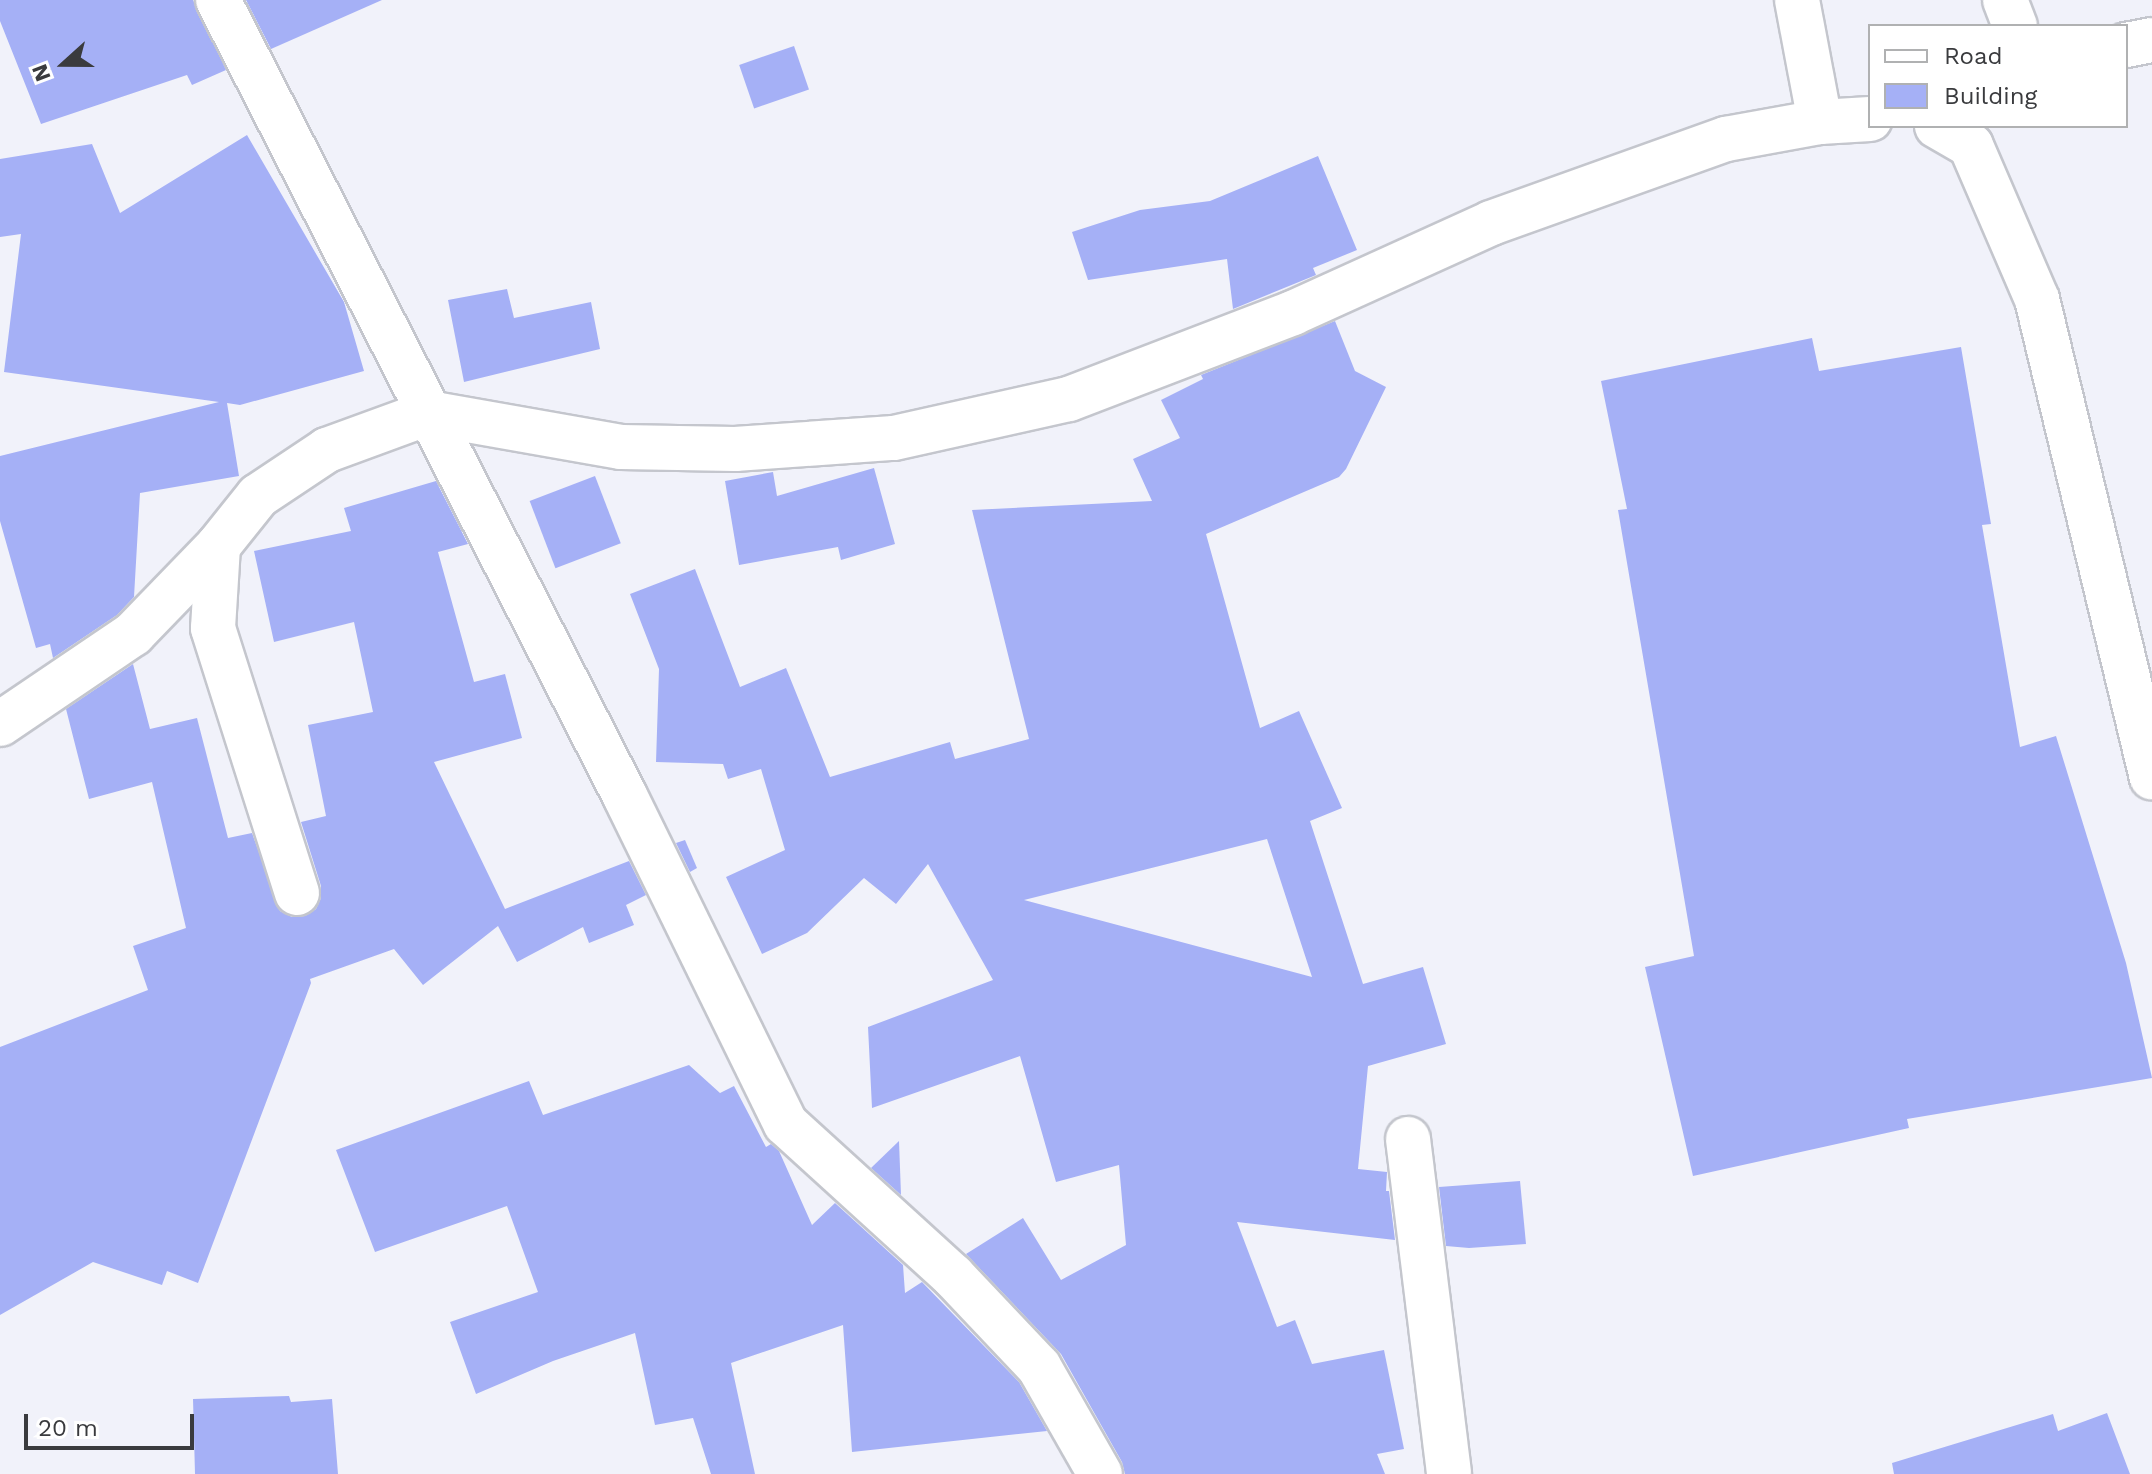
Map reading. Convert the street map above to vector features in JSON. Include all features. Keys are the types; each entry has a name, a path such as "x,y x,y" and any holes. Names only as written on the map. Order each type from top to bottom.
{"street":[{"path":"218,0 625,796 786,1124 953,1276 1039,1367 1100,1474"},
{"path":"1797,0 1820,122"},
{"path":"2005,0 2014,24"},
{"path":"2128,45 2152,40"},
{"path":"0,724 133,634 218,546 258,496 327,450 428,413 621,447 735,449 894,438 1069,399 1293,313 1505,218 1726,139 1820,122 1868,119"},
{"path":"1940,128 1971,146 2037,299 2152,777"},
{"path":"218,546 213,628 297,893"},
{"path":"1408,1139 1449,1474"}],"building":[{"path":"0,0 193,0 226,70 192,85 187,75 41,124 0,21"},
{"path":"246,0 382,0 271,49"},
{"path":"794,46 809,89 754,108 739,65"},
{"path":"247,135 344,302 364,371 240,405 227,403 239,476 140,493 134,597 117,615 53,658 50,644 36,648 0,521 0,456 219,402 4,372 21,234 0,237 0,159 92,144 120,213"},
{"path":"1318,156 1357,250 1313,268 1316,275 1233,309 1227,259 1088,280 1072,232 1140,210 1210,201"},
{"path":"507,289 514,318 591,302 600,349 464,382 448,300"},
{"path":"1335,321 1355,371 1386,387 1346,469 1339,477 1206,534 1260,728 1299,711 1342,808 1310,821 1363,984 1423,967 1446,1044 1368,1066 1358,1169 1387,1172 1386,1191 1389,1191 1395,1240 1237,1222 1277,1327 1295,1320 1312,1364 1384,1350 1404,1449 1377,1454 1385,1474 1125,1474 1122,1462 1061,1354 966,1254 1023,1218 1061,1280 1126,1245 1119,1165 1056,1182 1020,1056 872,1108 868,1027 993,980 928,864 896,904 864,878 807,933 762,954 726,877 785,850 761,769 728,779 723,764 656,762 659,669 630,594 695,569 740,687 786,668 830,777 950,742 955,759 1029,739 972,510 1152,501 1133,459 1180,438 1161,400 1203,379 1201,375","holes":["1267,839 1312,977 1024,900"]},
{"path":"1812,338 1819,371 1961,347 1991,524 1982,525 2020,747 2056,736 2126,963 2152,1078 1907,1119 1909,1128 1693,1176 1645,967 1694,956 1618,510 1627,509 1601,381"},
{"path":"874,468 895,544 841,560 838,547 739,565 725,481 773,472 777,496"},
{"path":"595,476 621,543 555,568 530,501"},
{"path":"436,481 468,544 438,552 474,682 505,674 522,738 434,762 505,909 629,861 646,895 626,905 634,925 589,943 583,927 517,962 498,926 423,985 394,949 310,979 198,1283 167,1271 162,1285 93,1262 0,1315 0,1047 148,990 133,946 186,928 152,782 89,799 66,709 133,664 150,729 197,718 228,838 252,833 280,911 292,917 305,916 316,909 321,898 321,886 301,822 326,816 308,725 373,712 354,622 274,642 254,551 351,531 344,508"},
{"path":"685,840 697,868 690,872 676,843"},
{"path":"689,1065 720,1093 734,1086 766,1147 771,1144 779,1151 812,1225 835,1203 903,1265 905,1293 922,1282 1019,1382 1047,1431 852,1452 843,1325 731,1363 755,1474 711,1474 693,1418 655,1425 635,1333 553,1361 476,1394 450,1322 538,1292 507,1206 375,1252 336,1150 529,1081 543,1115"},
{"path":"899,1141 901,1195 871,1168"},
{"path":"1520,1181 1526,1244 1469,1248 1446,1246 1439,1187"},
{"path":"289,1396 291,1402 332,1399 338,1474 195,1474 193,1399"},
{"path":"2107,1413 2130,1474 1894,1474 1892,1463 2053,1414 2058,1431"}]}
